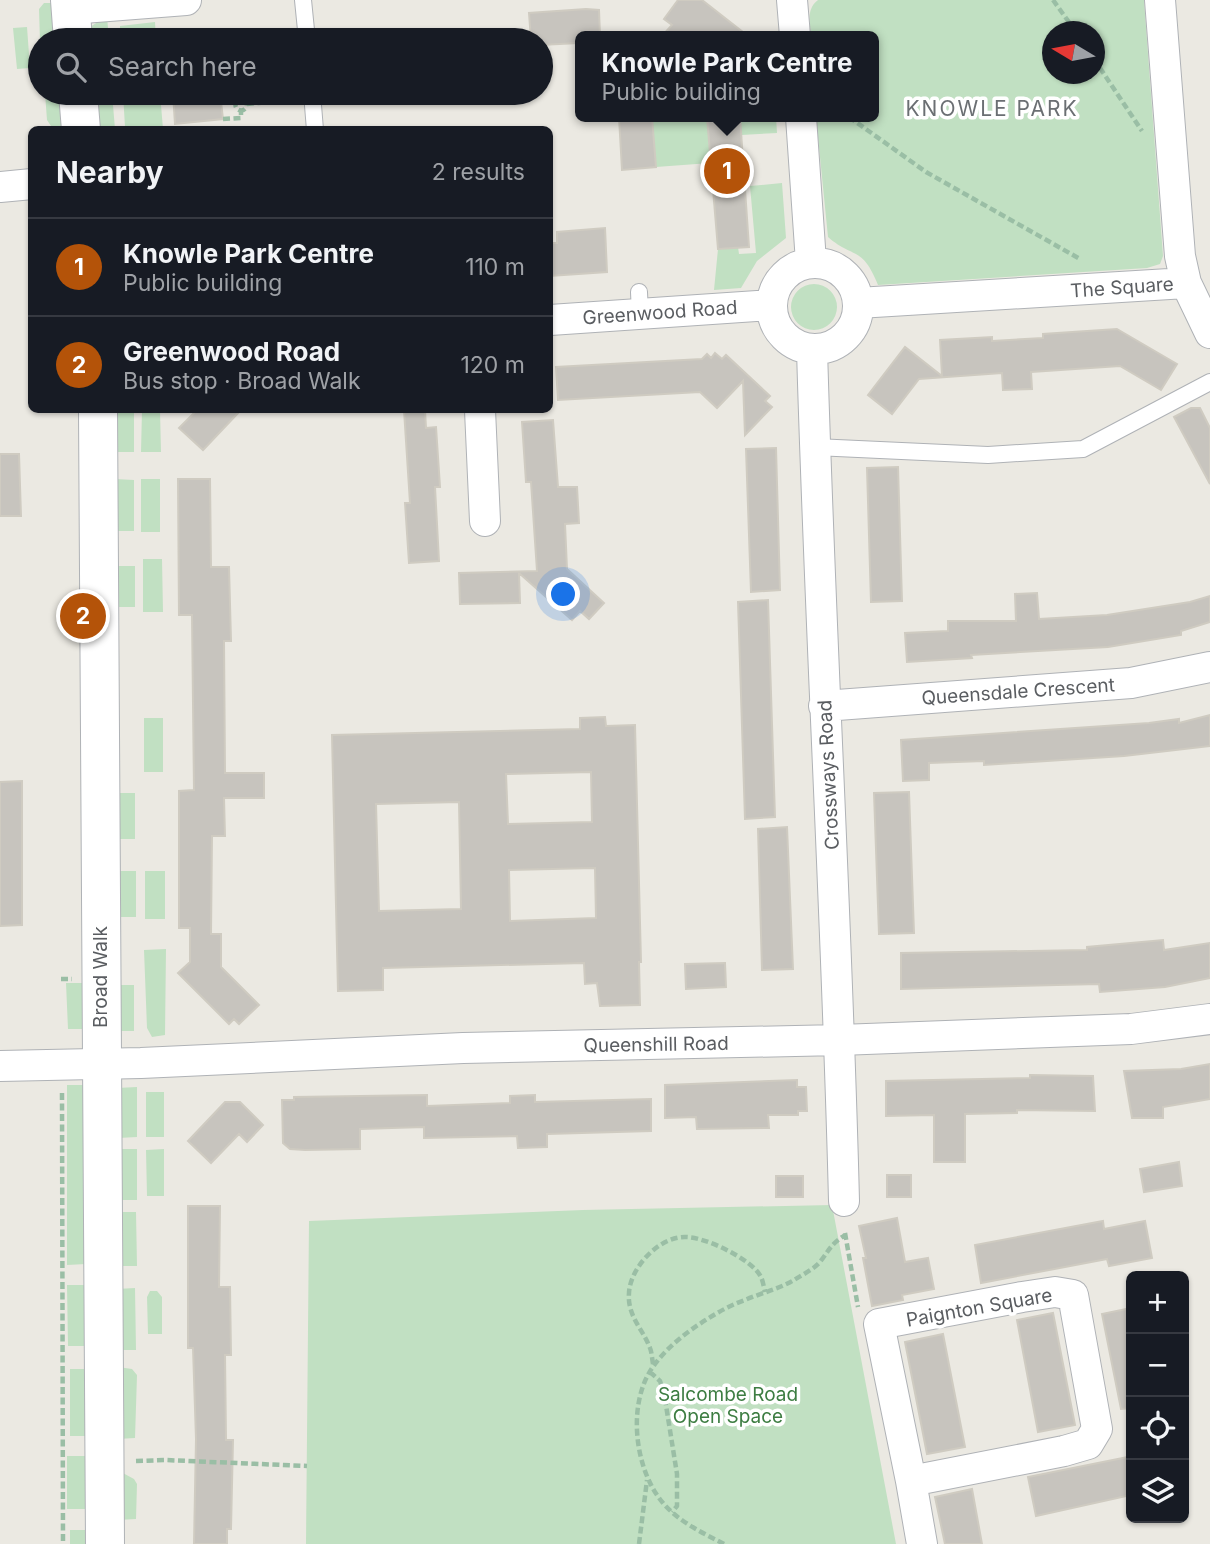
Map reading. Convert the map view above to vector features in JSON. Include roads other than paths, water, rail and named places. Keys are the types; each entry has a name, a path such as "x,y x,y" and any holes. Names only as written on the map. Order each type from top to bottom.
{"street":[{"path":"71,17 186,0"},
{"path":"792,0 795,31"},
{"name":"The Square","path":"858,303 1186,282 1180,257 1160,0"},
{"path":"79,105 81,126"},
{"path":"802,122 811,262"},
{"path":"0,187 28,184"},
{"path":"811,262 825,263 848,278 855,289 858,303 855,321 846,336 830,346 812,349 788,340 773,318 771,305 774,289 783,276 796,267 811,262"},
{"path":"1186,282 1210,333"},
{"name":"Greenwood Road","path":"553,319 640,303 771,305"},
{"name":"Crossways Road","path":"812,349 845,1201"},
{"name":"Broad Walk","path":"98,413 104,1544"},
{"path":"480,413 485,521"},
{"name":"Queensdale Crescent","path":"824,706 1131,683 1210,667"},
{"name":"Queenshill Road","path":"0,1066 463,1048 840,1040 1131,1029 1210,1020"},
{"name":"Paignton Square","path":"911,1481 1088,1444 1097,1429 1073,1295 1055,1292 879,1324 922,1544"}],"lane":[{"path":"303,0 306,28"},
{"path":"313,105 315,126"},
{"path":"814,447 988,455 1083,449 1210,382"}],"place":[{"name":"Knowle Park Centre","path":"727,171"},
{"name":"Greenwood Road","path":"83,616"}],"district":[{"name":"KNOWLE PARK","path":"992,109"}],"park label":[{"name":"Salcombe Road Open Space","path":"728,1405"}]}
